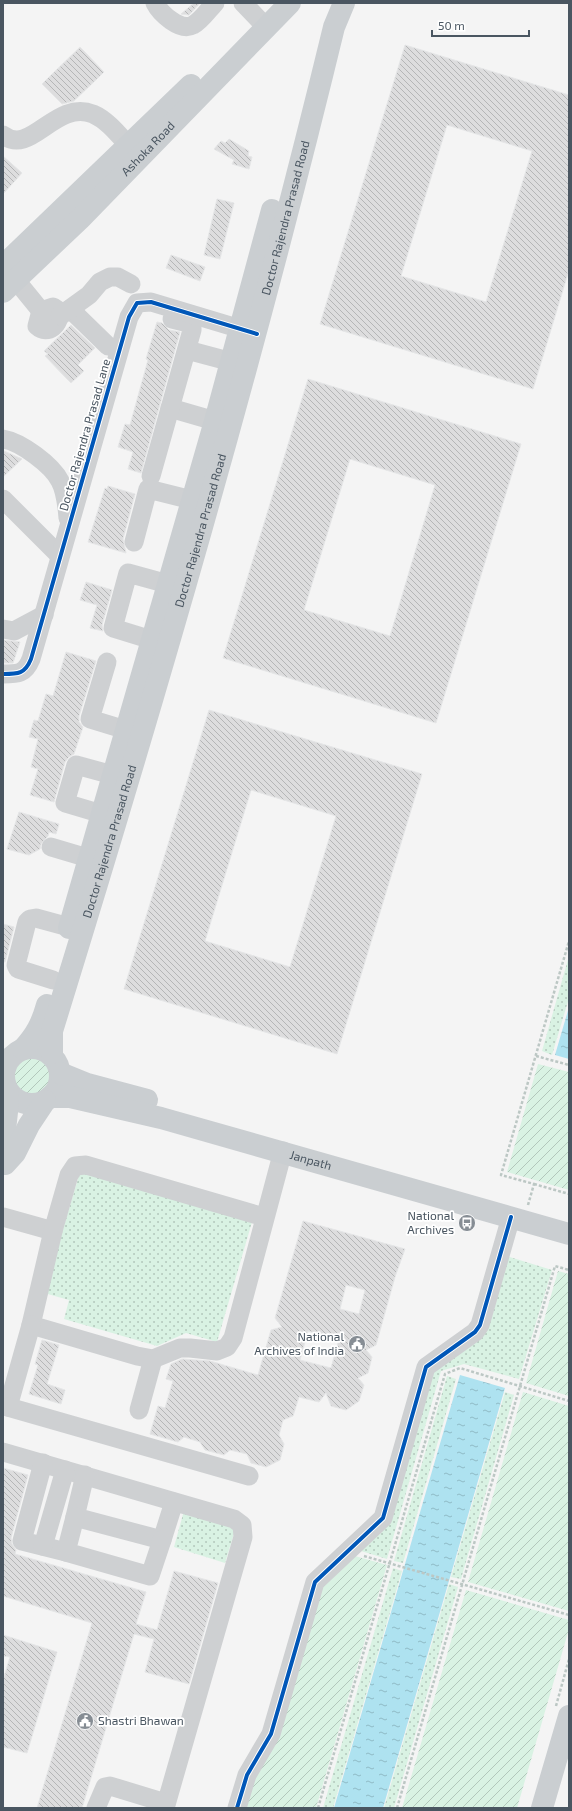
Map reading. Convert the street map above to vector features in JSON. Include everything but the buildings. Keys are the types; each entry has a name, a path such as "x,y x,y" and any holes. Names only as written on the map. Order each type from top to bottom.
{"main road":[{"name":"Ashoka Road","path":"6,273 85,214 263,23 275,3"},
{"name":"Ashoka Road","path":"6,273 128,145 263,23 290,3"},
{"name":"Doctor Rajendra Prasad Road","path":"14,1052 34,1037 42,1023 88,858 232,362 249,332 328,3"},
{"name":"Doctor Rajendra Prasad Road","path":"56,1065 52,1030 138,751 249,332 334,27 344,3"},
{"path":"39,1048 56,1065 58,1086 29,1125 15,1153 4,1159 8,1103 5,1085 5,1066 14,1052 39,1048"},
{"name":"Janpath","path":"56,1065 86,1084 344,1163 519,1213 569,1234"},
{"path":"5,1085 13,1097 24,1103 37,1104 48,1099"},
{"name":"Janpath","path":"48,1099 70,1097 161,1118 283,1152 344,1163"},
{"name":"Janpath","path":"519,1213 569,1220"},
{"path":"542,1808 569,1716"}],"street":[{"path":"155,3 169,18 180,25 187,26 193,25 215,3"},
{"path":"243,3 263,23"},
{"path":"3,135 17,140 32,137 64,114 79,111 94,114 106,122 128,145"},
{"path":"6,273 40,311 37,326 45,330 51,329 57,324 65,312 89,295 100,282 110,277 118,277 131,284"},
{"name":"Doctor Rajendra Prasad Lane","path":"3,674 20,672 27,668 44,615 129,317 137,303 151,302 249,332"},
{"path":"65,312 108,346"},
{"path":"146,312 192,324 187,350 151,476"},
{"path":"187,350 232,362"},
{"path":"170,408 215,422"},
{"path":"3,439 15,443 39,457 54,472 60,481 66,498 69,525"},
{"path":"134,542 148,489 192,500"},
{"path":"3,500 60,556"},
{"path":"152,640 113,628 126,580 128,573 168,584"},
{"path":"3,629 14,631 44,615"},
{"path":"107,662 90,719 126,730"},
{"path":"102,814 65,803 76,765 113,775"},
{"path":"51,847 88,858"},
{"path":"54,980 18,969 16,965 27,922 30,919 36,918 69,927"},
{"path":"31,1325 137,1356 153,1359 180,1348 217,1351 227,1347 233,1338 264,1217 283,1152"},
{"path":"249,1476 5,1407 31,1325 53,1231 69,1175 76,1166 86,1165 264,1217"},
{"path":"237,1808 247,1775 271,1734 315,1582 383,1518 426,1367 475,1332 480,1325 519,1213"},
{"path":"3,1217 53,1231"},
{"path":"139,1410 153,1359"},
{"path":"3,1452 234,1519 242,1525 243,1537 166,1806 131,1800 110,1786 104,1787 96,1808"},
{"path":"43,1464 22,1541 150,1576 174,1502"},
{"path":"43,1546 65,1470"},
{"path":"66,1552 85,1475"},
{"path":"75,1517 162,1540"}],"path":[{"path":"569,941 501,1175 569,1194"},
{"path":"536,1056 569,1065"},
{"path":"519,1213 534,1184"},
{"path":"397,1808 555,1266 569,1270"},
{"path":"318,1808 445,1374 460,1368 569,1401"},
{"path":"348,1551 569,1615"}],"green space":[{"path":"569,956 569,998 552,1055 542,1051"},
{"path":"28,1057 36,1057 46,1062 50,1069 50,1083 46,1090 36,1095 28,1095 18,1090 16,1087 13,1080 13,1072 18,1062 21,1060"},
{"path":"538,1064 569,1072 569,1190 507,1172"},
{"path":"80,1172 252,1222 217,1342 186,1333 157,1346 64,1319 69,1300 44,1293"},
{"path":"506,1256 552,1270 519,1379 464,1364 441,1371 387,1559 361,1551 382,1532 431,1370 479,1338"},
{"path":"558,1271 569,1274 569,1396 526,1383"},
{"path":"447,1376 456,1379 403,1563 394,1561"},
{"path":"505,1392 514,1395 461,1579 451,1577"},
{"path":"523,1392 569,1406 569,1611 468,1582"},
{"path":"185,1507 236,1527 225,1563 174,1547"},
{"path":"355,1556 387,1565 316,1808 243,1808 320,1585"},
{"path":"393,1568 402,1571 333,1808 323,1808"},
{"path":"449,1584 458,1587 394,1808 384,1808"},
{"path":"466,1590 569,1620 569,1629 517,1808 402,1808"}],"water":[{"path":"569,1007 569,1059 555,1055"},
{"path":"460,1375 505,1388 383,1808 334,1808"}],"cycle path":[{"path":"3,674 20,672 26,668 31,659 129,317 137,303 151,302 257,334"},
{"path":"237,1808 247,1775 271,1734 315,1582 383,1518 426,1367 475,1332 480,1325 511,1217"}],"place":[{"name":"National Archives","path":"467,1223"},
{"name":"National Archives of India","path":"357,1344"},
{"name":"Shastri Bhawan","path":"85,1721"}]}
